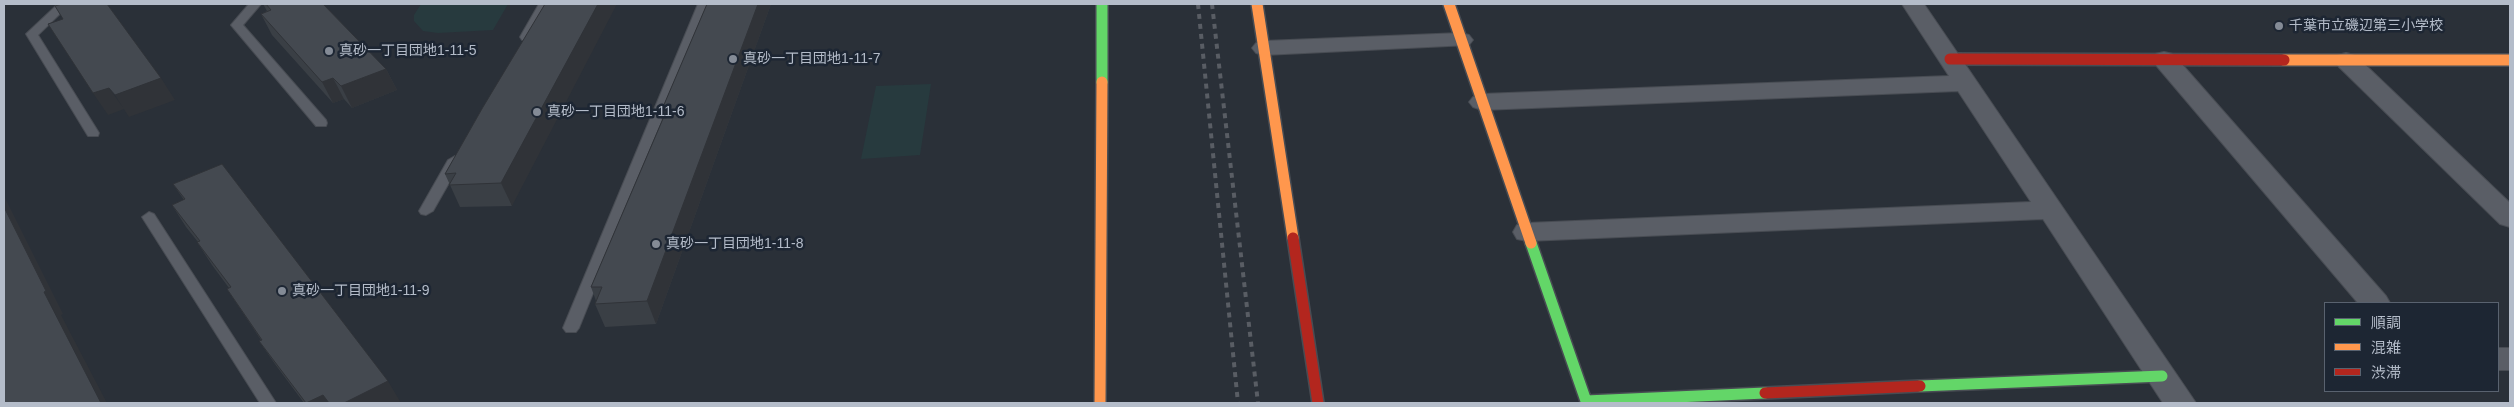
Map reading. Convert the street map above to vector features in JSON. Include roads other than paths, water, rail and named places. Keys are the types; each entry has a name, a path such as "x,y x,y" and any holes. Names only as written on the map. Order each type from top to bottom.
{"street":[{"path":"1100,403 1102,4"},
{"path":"1257,4 1318,403"},
{"path":"1449,4 1586,401 2162,376"},
{"path":"1912,4 2180,403"},
{"path":"1264,48 1460,40"},
{"path":"2164,59 2374,302"},
{"path":"1950,60 2510,60"},
{"path":"2346,60 2510,218"},
{"path":"1482,102 1966,83"},
{"path":"1527,232 2050,210"}],"lane":[{"path":"64,4 32,34 94,133"},
{"path":"255,4 237,25 321,123"},
{"path":"522,44 545,4"},
{"path":"571,328 704,4"},
{"path":"426,211 460,152"},
{"path":"149,217 268,403"}],"railway":[{"path":"1198,4 1238,403"},
{"path":"1212,4 1258,403"}],"place":[{"name":"千葉市立磯辺第三小学校","path":"2279,26"},
{"name":"真砂一丁目団地1-11-5","path":"329,51"},
{"name":"真砂一丁目団地1-11-7","path":"733,59"},
{"name":"真砂一丁目団地1-11-6","path":"537,112"},
{"name":"真砂一丁目団地1-11-8","path":"656,244"},
{"name":"真砂一丁目団地1-11-9","path":"282,291"}]}
